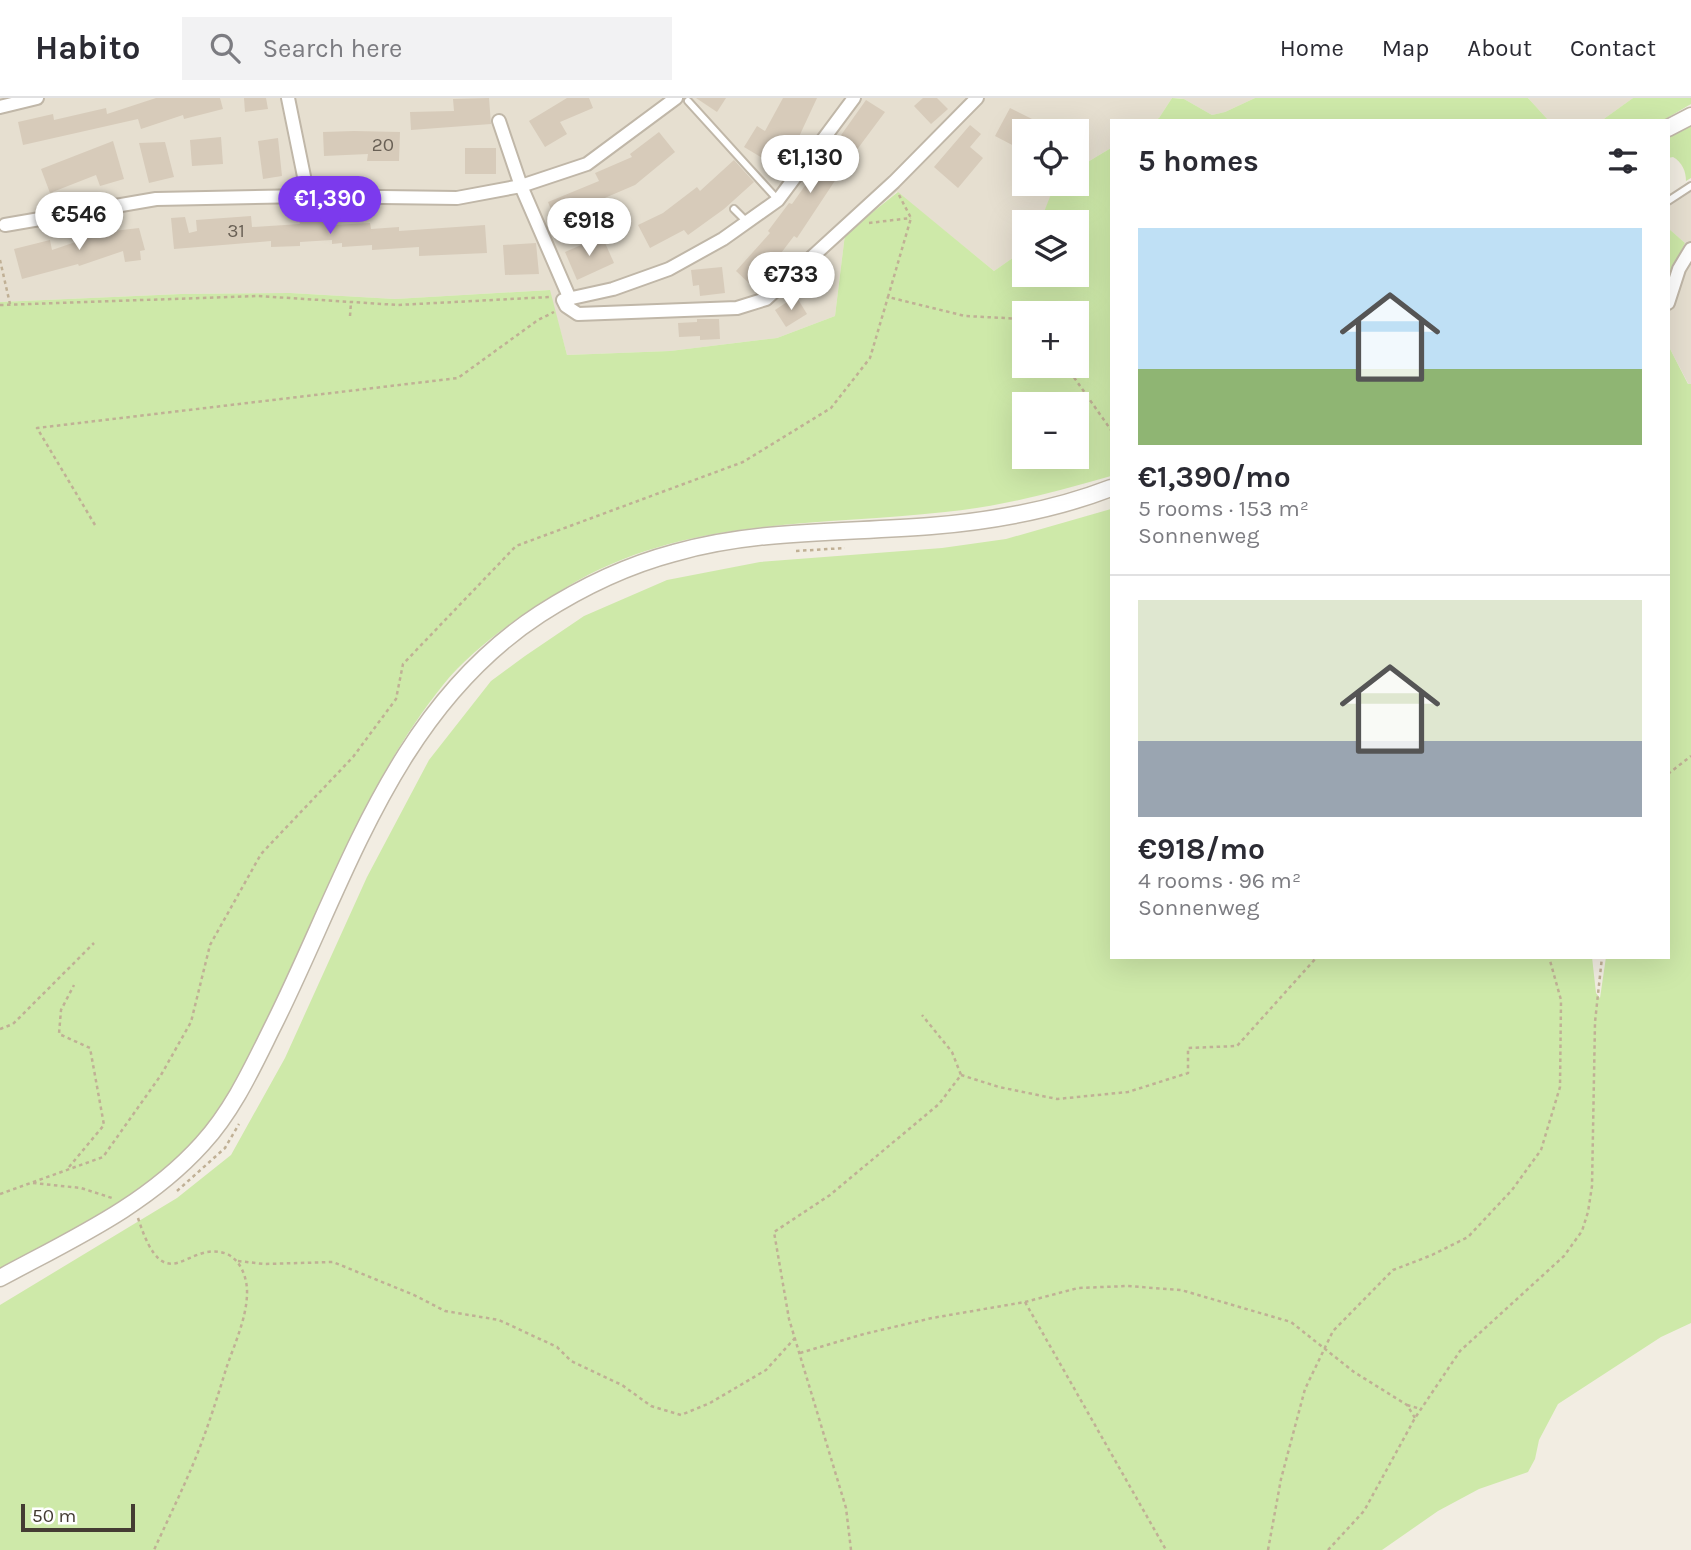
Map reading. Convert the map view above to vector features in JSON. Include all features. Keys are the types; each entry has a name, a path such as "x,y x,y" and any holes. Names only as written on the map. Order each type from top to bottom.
{"street":[{"path":"0,107 37,98"},
{"path":"288,98 309,196"},
{"path":"566,302 670,269 747,222 778,200 854,98"},
{"path":"499,121 566,302 578,314 737,308 766,299 894,182 977,98"},
{"path":"5,225 156,199 309,196 457,198 521,186 587,164 682,99"},
{"path":"1670,127 1691,116"},
{"path":"1670,297 1679,269 1691,249"},
{"path":"0,1278 136,1210 203,1143 232,1103 297,977 358,838 418,735 454,689 492,651 535,617 582,587 624,569 676,552 786,535 932,526 978,520 1046,508 1110,488"}],"lane":[{"path":"682,99 778,200"},
{"path":"1670,200 1691,186"},
{"path":"734,209 747,222"}],"path":[{"path":"894,182 911,218 888,297 964,316 1012,318"},
{"path":"846,225 911,218"},
{"path":"0,260 10,304"},
{"path":"0,305 258,296 398,305 543,296 566,302"},
{"path":"350,316 351,302"},
{"path":"95,525 37,428 458,378 566,302"},
{"path":"1074,378 1110,429"},
{"path":"793,551 857,547"},
{"path":"1670,772 1691,756"},
{"path":"0,1029 13,1024 94,943"},
{"path":"961,1075 999,1087 1057,1099 1128,1092 1188,1073 1188,1048 1237,1046 1315,959"},
{"path":"1268,1550 1281,1479 1306,1389 1333,1331 1393,1270 1468,1237 1512,1190 1541,1150 1560,1087 1561,1000 1550,959"},
{"path":"1328,1550 1364,1511 1415,1418 1460,1350 1564,1256 1582,1231 1592,1186 1595,1022 1600,959"},
{"path":"67,1169 104,1125 90,1048 59,1034 61,1010 74,985"},
{"path":"922,1015 952,1052 961,1075"},
{"path":"851,1550 846,1508 794,1338 774,1232 830,1195 939,1104 961,1075"},
{"path":"176,1191 225,1148 240,1123"},
{"path":"0,1194 29,1183 81,1188 136,1210 144,1237 154,1254 165,1263 176,1264 201,1254 216,1252 227,1254 238,1261 264,1264 333,1262 414,1295 445,1311 499,1320 557,1347 571,1361 622,1385 651,1406 681,1415 710,1403 766,1370 794,1338"},
{"path":"154,1550 198,1452 239,1332 247,1290 244,1273 238,1261"},
{"path":"800,1353 932,1318 1025,1302 1078,1288 1127,1286 1181,1290 1291,1322 1354,1372 1408,1405 1421,1409"},
{"path":"1025,1302 1166,1550"},
{"path":"1408,1405 1415,1418"}],"shaded area":[{"path":"0,98 1172,98 1157,119 1110,119 1110,149 1089,161 1089,119 1012,119 1012,196 1051,196 1045,210 1012,210 1012,258 994,271 897,192 845,234 835,316 777,338 670,351 567,355 549,290 395,299 290,293 181,294 0,302"},
{"path":"1177,98 1255,98 1212,115 1184,99"},
{"path":"1528,98 1633,98 1604,119 1547,119"},
{"path":"1691,192 1689,385 1670,349 1670,273 1685,243 1670,230 1670,206"}],"green space":[{"path":"1172,98 1184,99 1212,115 1255,98 1528,98 1547,119 1157,119"},
{"path":"1633,98 1691,98 1691,104 1665,119 1604,119"},
{"path":"1691,123 1691,178 1686,181 1681,164 1670,158 1670,135"},
{"path":"1110,149 1110,476 988,506 757,528 665,545 620,560 577,581 506,627 456,670 394,755 354,830 246,1065 229,1096 210,1122 166,1169 130,1198 82,1227 0,1270 0,302 181,294 290,293 395,299 550,290 567,355 670,351 777,338 835,316 845,234 898,192 994,271 1012,258 1012,287 1089,287 1089,210 1045,210 1050,196 1089,196 1089,161"},
{"path":"1670,230 1685,243 1670,273"},
{"path":"1670,349 1688,384 1691,384 1691,1323 1661,1337 1558,1404 1539,1440 1535,1459 1528,1472 1479,1489 1438,1511 1382,1550 0,1550 0,1305 177,1198 231,1155 285,1058 367,877 429,760 491,681 584,616 667,580 760,562 942,548 1006,539 1110,509 1110,959 1592,959 1596,993 1600,998 1606,959 1670,959"}],"building":[{"path":"156,98 220,98 223,109 184,119 183,115 141,129 138,119 23,145 18,122 53,114 54,120 106,108 107,114"},
{"path":"244,98 266,98 268,109 245,112"},
{"path":"489,98 491,124 411,130 410,112 454,111 453,99"},
{"path":"567,98 589,98 593,108 560,122 567,134 545,147 529,121"},
{"path":"696,98 726,98 717,112"},
{"path":"783,98 817,98 797,141 795,139 777,167 744,147 757,126 765,131"},
{"path":"923,98 937,98 948,109 931,124 914,106"},
{"path":"866,100 885,112 844,167 797,238 794,236 775,261 780,265 770,276 764,270 751,285 736,271 770,233 768,231 789,203 792,204"},
{"path":"1010,108 1032,119 1012,119 1012,145 995,136"},
{"path":"970,125 981,134 970,147 983,158 958,188 934,167"},
{"path":"323,132 400,132 399,161 367,161 368,154 324,156"},
{"path":"659,132 675,152 635,185 600,200 602,205 557,224 548,202 599,181 595,173 632,157 630,154"},
{"path":"221,137 223,164 192,166 190,140"},
{"path":"278,138 282,176 263,179 258,141"},
{"path":"113,141 124,179 100,186 96,175 50,193 41,169"},
{"path":"165,142 174,177 149,183 139,143"},
{"path":"465,148 496,148 496,174 465,174"},
{"path":"734,160 754,182 724,209 688,235 684,230 650,248 638,225 663,213 697,187 700,191"},
{"path":"251,216 252,227 300,224 299,220 332,218 332,225 370,223 371,229 399,227 399,231 485,225 487,253 419,256 419,247 372,250 372,245 342,247 342,243 332,244 332,240 300,242 300,246 271,247 271,241 174,249 171,218 185,217 189,233 197,231 196,220"},
{"path":"139,228 145,250 140,251 141,260 125,262 123,251 79,266 78,264 22,279 14,249 50,240 52,250 105,232"},
{"path":"602,236 614,263 577,280 565,252"},
{"path":"536,243 539,274 505,275 503,245"},
{"path":"722,267 725,293 700,296 699,285 693,286 691,270"},
{"path":"796,296 807,314 786,327 775,310"},
{"path":"697,319 719,319 720,339 679,337 678,323 697,322"}]}
